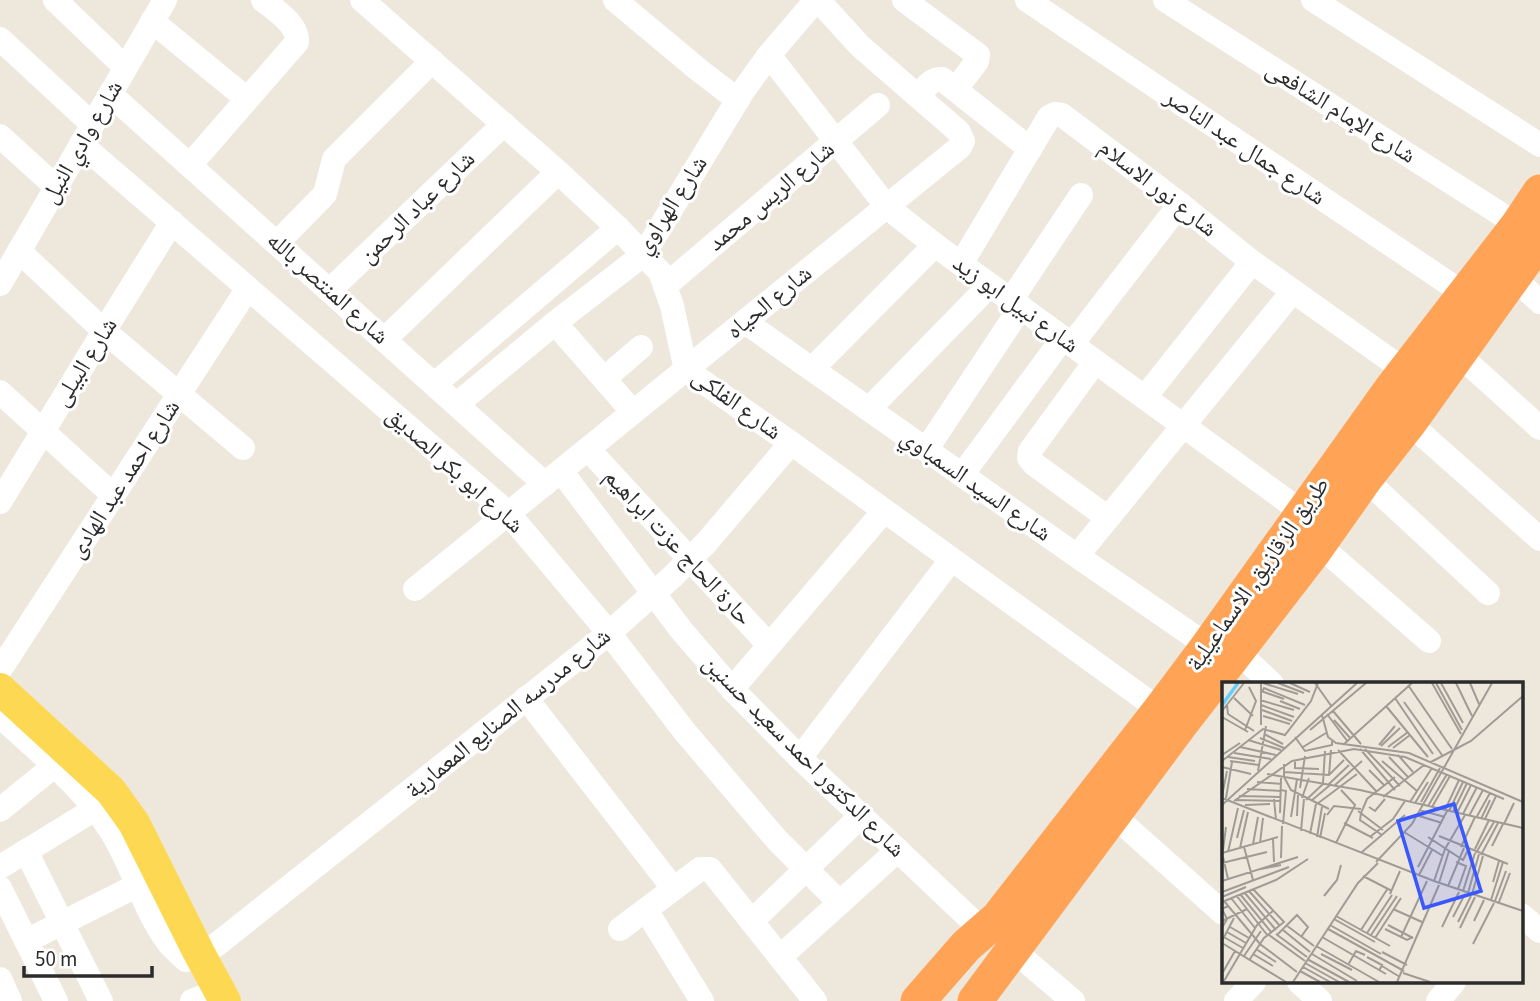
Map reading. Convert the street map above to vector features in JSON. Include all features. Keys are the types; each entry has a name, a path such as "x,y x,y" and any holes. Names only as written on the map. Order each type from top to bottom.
{"highway":[{"name":"طريق الزقازيق, الاسماعيلية","path":"918,1001 974,938 998,918 1160,710 1222,649 1319,545 1365,479 1409,423 1443,343 1514,278 1540,192"},
{"name":"طريق الزقازيق, الاسماعيلية","path":"961,1001 969,990 994,976 1114,815 1222,649 1302,512 1443,343 1529,232"},
{"path":"938,1001 955,979 974,938"}],"main road":[{"path":"0,689 111,791 134,823 151,885"},
{"path":"0,707 100,800 123,830 151,885 195,956 206,1000"}],"street":[{"path":"55,0 125,67"},
{"path":"190,165 297,43 297,34 290,24 263,0"},
{"name":"شارع الفلكى","path":"362,0 558,172 660,272 672,306 686,370 1160,710"},
{"path":"615,0 738,100"},
{"name":"شارع الهراوي","path":"457,404 643,254 738,100 769,55 817,0"},
{"name":"شارع الحياه","path":"415,589 962,144 959,131 860,46 817,0"},
{"path":"904,0 977,53 977,61 956,89"},
{"name":"شارع جمال عبد الناصر","path":"1027,0 1443,343"},
{"name":"شارع الإمام الشافعى","path":"1165,0 1529,232"},
{"path":"1313,0 1540,145"},
{"path":"158,7 247,99"},
{"name":"شارع وادي النيل","path":"0,284 158,7"},
{"path":"0,39 87,134"},
{"name":"شارع نبيل ابو زيد","path":"769,55 887,207 935,245 1302,512"},
{"path":"277,243 325,194 334,159 432,61"},
{"path":"919,97 931,80 942,79 1030,149"},
{"name":"شارع المنتصر بالله","path":"110,94 457,404 553,477"},
{"name":"شارع الريس محمد","path":"665,286 878,105"},
{"name":"شارع نور الاسلام","path":"961,264 1049,117 1062,115 1293,291 1443,343"},
{"name":"شارع عباد الرحمن","path":"330,290 504,124"},
{"name":"شارع ابو بكر الصديق","path":"87,134 172,222 508,513 609,633 685,732 777,840 840,903"},
{"path":"0,136 56,187"},
{"path":"385,339 558,172"},
{"path":"926,450 1081,195"},
{"path":"962,475 1067,341 1180,204"},
{"name":"شارع البيلى","path":"0,502 172,222"},
{"path":"435,384 618,228"},
{"path":"812,369 935,245"},
{"path":"19,251 104,331 243,448"},
{"path":"1145,397 1252,262"},
{"path":"1514,278 1540,303"},
{"path":"869,410 990,285"},
{"name":"شارع احمد عبد الهادى","path":"0,670 248,288"},
{"path":"1077,556 1293,291"},
{"name":"شارع السيد السمباوي","path":"745,322 1077,556 1269,682"},
{"path":"555,323 633,412"},
{"path":"1443,343 1540,428"},
{"path":"604,379 641,347"},
{"path":"1095,362 1030,451 1030,458 1034,464 1108,517"},
{"path":"0,392 113,495"},
{"path":"1409,423 1540,539"},
{"name":"شارع مدرسه الصنايع المعمارية","path":"195,956 609,633 690,560 791,443"},
{"name":"حارة الحاج عزت ابراهيم","path":"588,449 769,645"},
{"name":"شارع الدكتور احمد سعيد حسنين","path":"553,477 654,593 682,631 732,689 800,758 898,850 974,938"},
{"path":"1365,479 1488,593"},
{"path":"732,689 884,511"},
{"path":"1319,545 1429,641"},
{"path":"800,758 951,560"},
{"path":"0,681 116,783 140,811 188,900 195,925 195,956"},
{"path":"526,698 673,888"},
{"path":"0,716 86,797 121,849 151,885 26,941"},
{"path":"1,807 54,766"},
{"path":"0,867 95,808"},
{"path":"1114,815 1222,912"},
{"path":"752,921 861,816"},
{"path":"780,957 898,850"},
{"path":"26,851 101,1001"},
{"path":"621,929 700,869 710,869 815,1001"},
{"path":"0,888 56,1001"},
{"path":"646,910 702,1001"},
{"path":"1522,916 1540,931"},
{"path":"994,976 1073,1001"},
{"path":"0,978 10,1001"},
{"path":"1236,1001 1252,984"},
{"path":"1301,984 1320,1001"},
{"path":"1438,1001 1452,984"}]}
